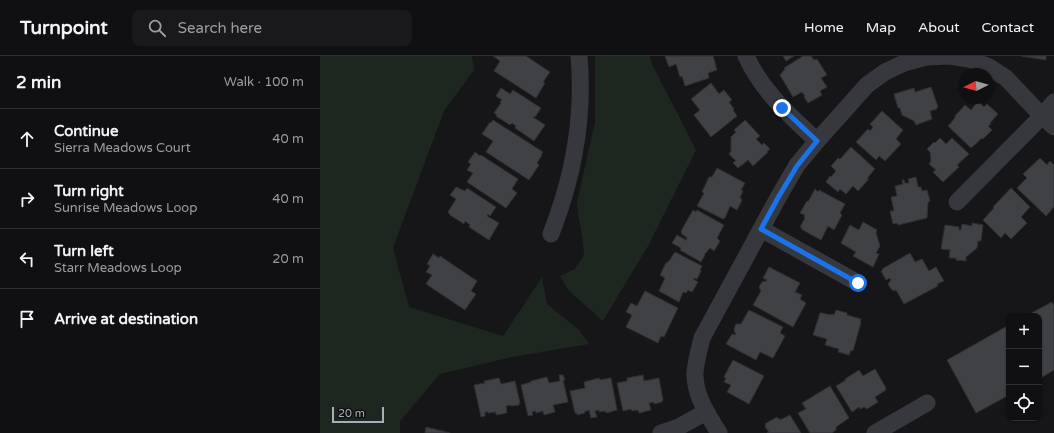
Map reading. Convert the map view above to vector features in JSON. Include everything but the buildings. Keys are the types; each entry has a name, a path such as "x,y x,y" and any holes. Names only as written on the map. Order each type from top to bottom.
{"street":[{"path":"551,234 564,196 573,158 579,114 579,56"},
{"path":"746,56 763,85 782,108 817,141"},
{"path":"719,433 706,412 697,390 695,374 697,355 702,338 779,196 797,166 817,141 867,85 885,72 904,63 927,57 949,56 969,59 989,67 1006,78 1048,121"},
{"path":"957,202 1048,121 1054,102"},
{"path":"761,229 858,283"},
{"path":"875,433 928,403"},
{"path":"662,433 679,428 706,412"}],"shaded area":[{"path":"320,56 472,56 474,70 444,111 393,248 409,307 503,336 542,277 547,304 579,330 589,344 512,357 440,374 400,421 400,433 320,433"},
{"path":"595,56 650,56 651,62 696,150 648,246 603,321 568,290 560,276 575,269 584,255 577,202 595,122"}],"route":[{"path":"782,108 817,141 797,166 761,229 858,283"}]}
